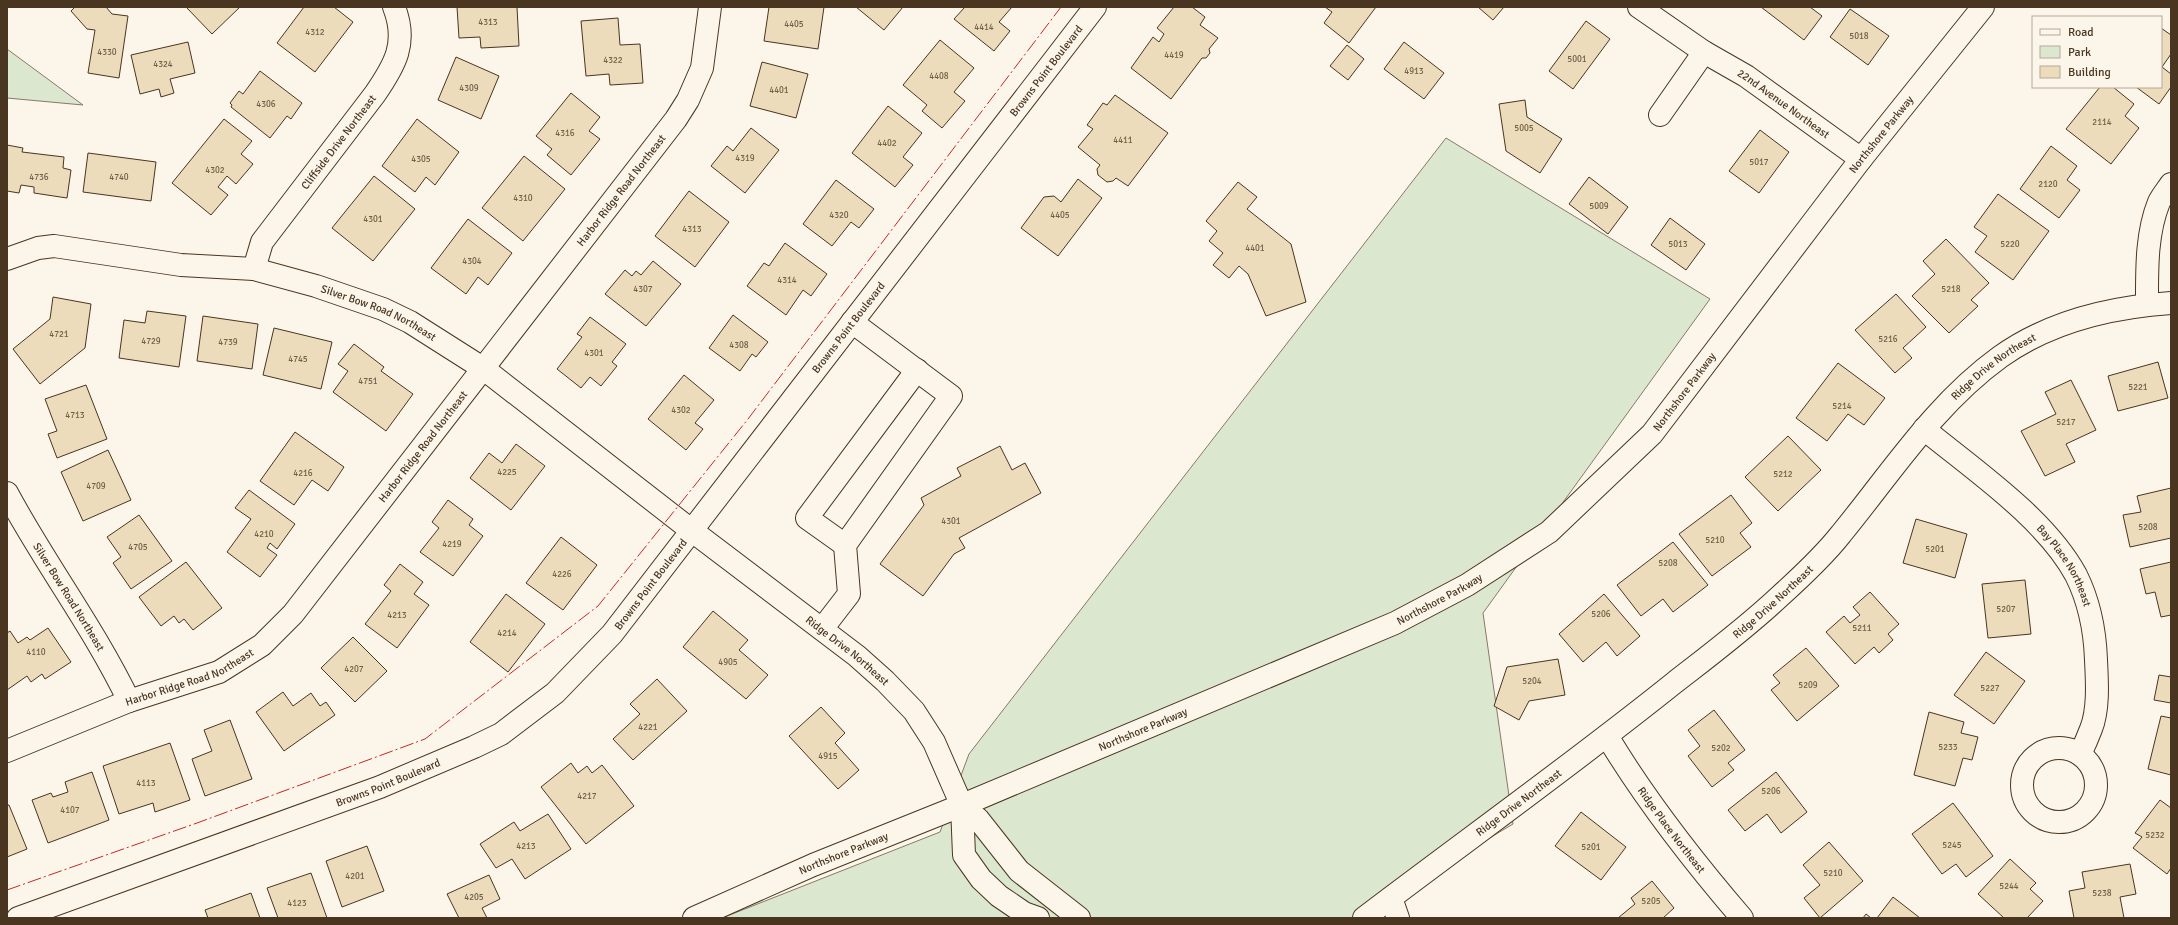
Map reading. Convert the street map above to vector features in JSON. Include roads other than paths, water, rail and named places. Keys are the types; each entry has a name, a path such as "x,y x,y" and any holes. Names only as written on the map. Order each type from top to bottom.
{"street":[{"name":"Cliffside Drive Northeast","path":"254,269 262,242 390,72 398,55 400,40 400,27 394,7"},
{"name":"Harbor Ridge Road Northeast","path":"7,751 129,702 218,672 262,645 293,614 676,119 688,100 702,68 710,7"},
{"name":"Browns Point Boulevard","path":"18,918 380,787 501,734 555,693 582,667 612,634 1095,7"},
{"name":"22nd Avenue Northeast","path":"1639,7 1704,52 1746,76 1861,159"},
{"name":"Northshore Parkway","path":"694,918 813,865 962,806 1395,623 1466,585 1549,532 1652,434 1861,159 1983,7"},
{"path":"1660,115 1704,52"},
{"path":"2147,305 2147,268 2151,227 2159,201 2171,184"},
{"name":"Silver Bow Road Northeast","path":"7,259 38,248 54,246 181,265 254,269 316,286 383,310 410,322 484,369 691,530"},
{"name":"Ridge Drive Northeast","path":"1364,918 1607,736 1780,596 1839,537 1924,429 1976,375 2003,355 2044,332 2076,320 2147,305 2171,303"},
{"path":"822,629 849,594 846,544 951,396 852,322"},
{"path":"846,544 807,518 917,370"},
{"name":"Bay Place Northeast","path":"1924,429 2034,520 2061,551 2076,576 2087,602 2095,639 2097,670 2092,728 2080,754"},
{"name":"Silver Bow Road Northeast","path":"7,493 30,537 112,666 129,702"},
{"name":"Ridge Drive Northeast","path":"691,530 857,656 914,711 934,742 962,806 964,854 981,879 999,896 1024,913 1038,918"},
{"name":"Ridge Place Northeast","path":"1607,736 1634,780 1715,887 1742,918"},
{"name":"Ridge Drive Northeast","path":"962,806 978,819 1019,871 1079,918"},
{"path":"1391,898 1398,918"}]}
